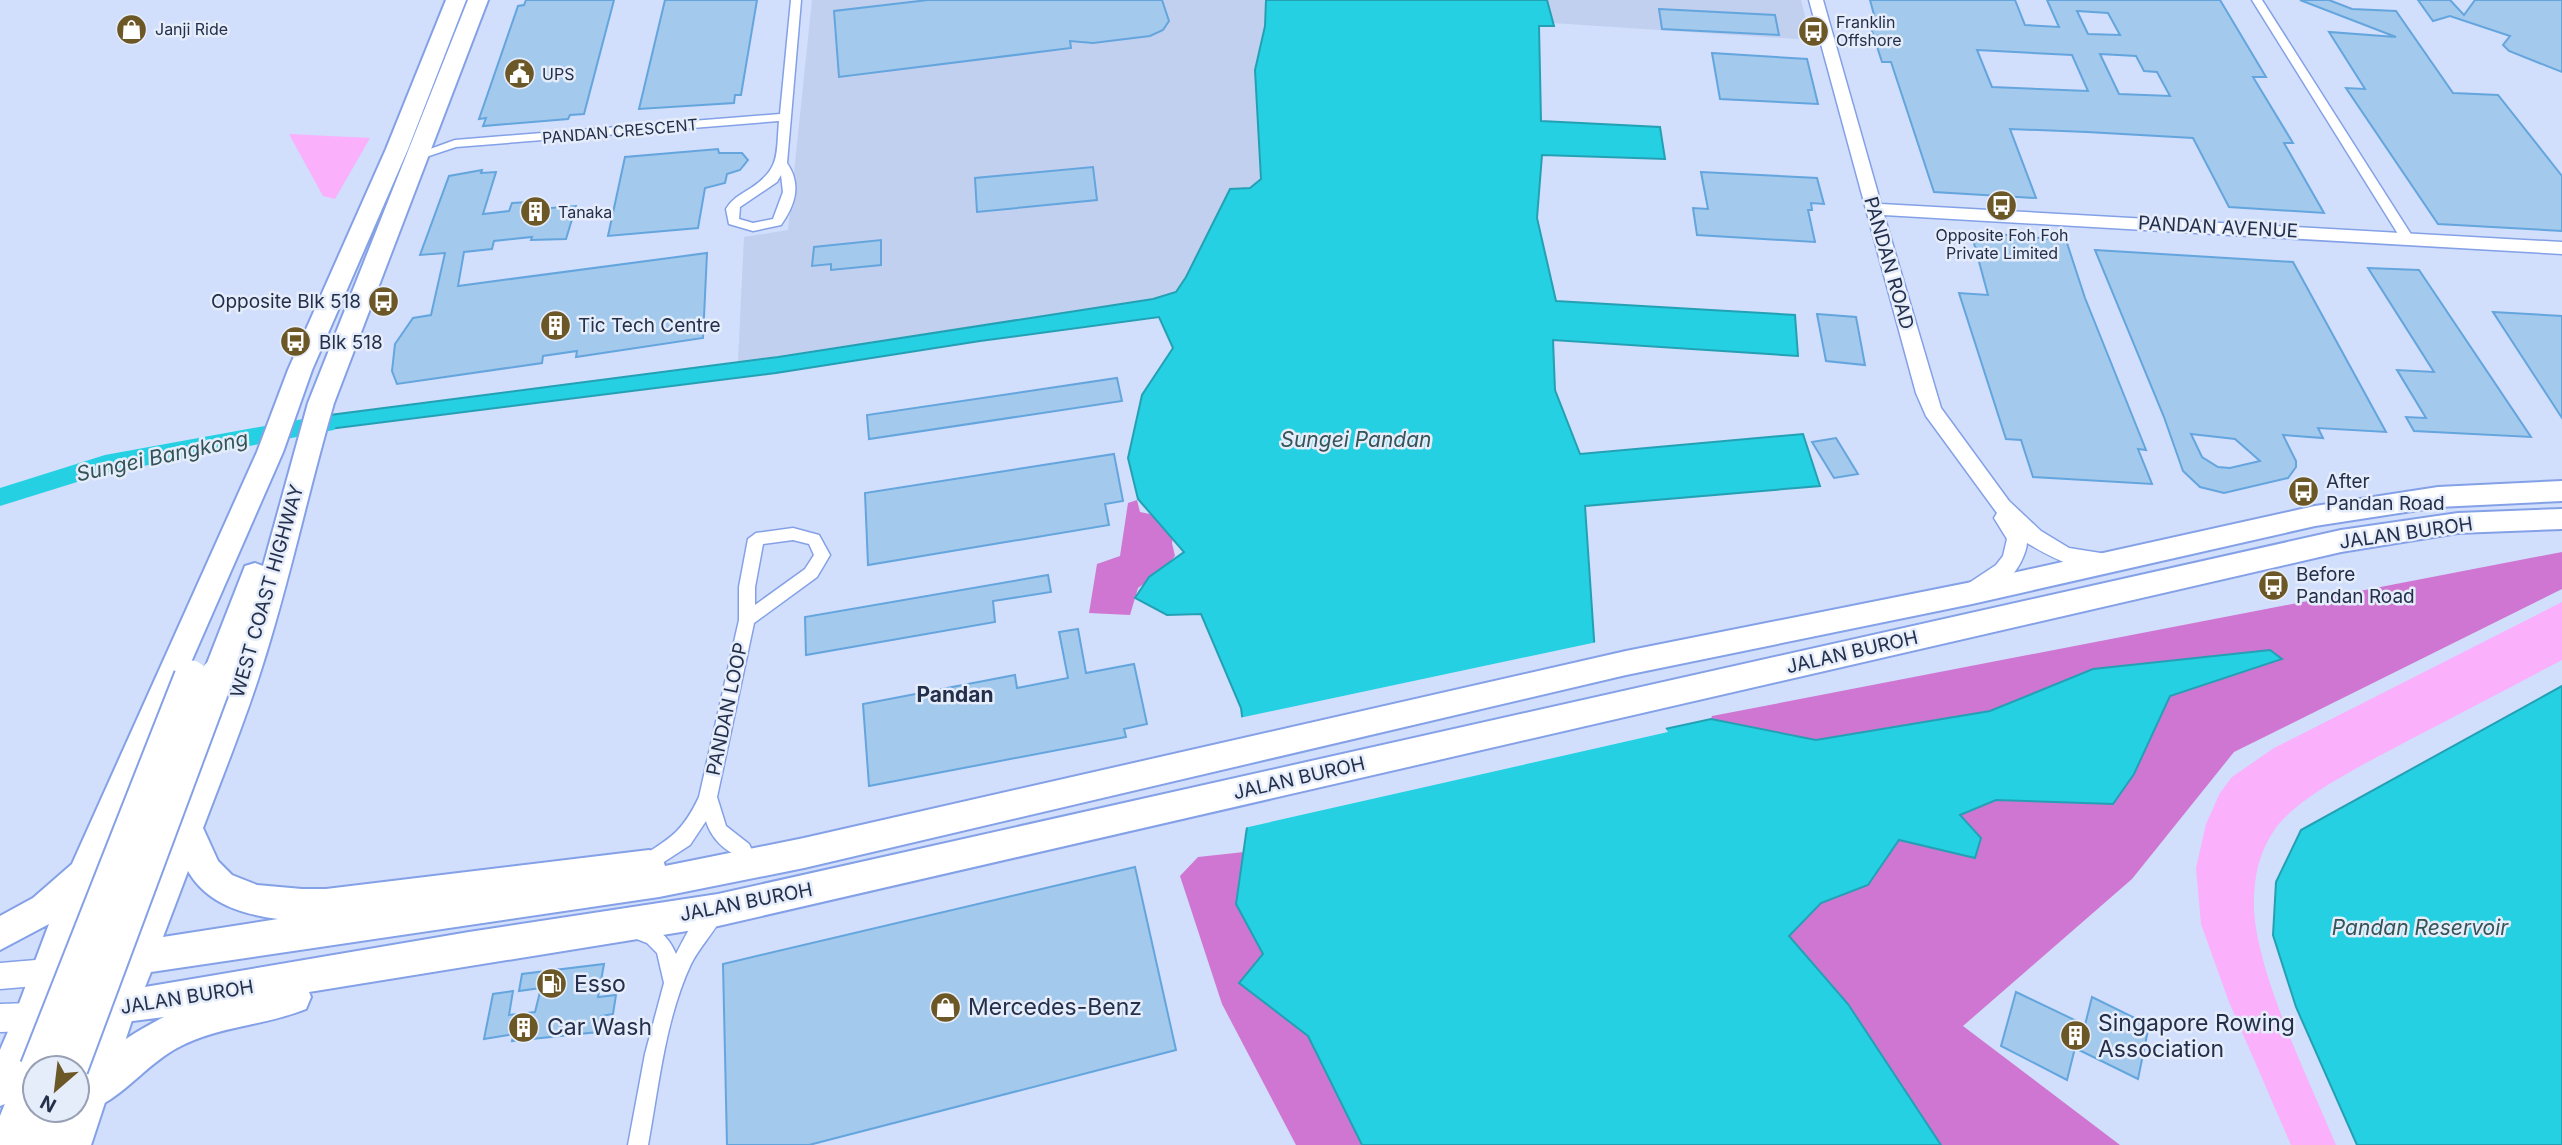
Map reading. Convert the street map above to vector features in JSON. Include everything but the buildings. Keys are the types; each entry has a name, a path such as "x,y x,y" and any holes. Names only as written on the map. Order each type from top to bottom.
{"highway":[{"name":"WEST COAST HIGHWAY","path":"120,1008 247,668 296,503 304,458 320,403 423,133 465,5"},
{"name":"WEST COAST HIGHWAY","path":"16,1018 48,972 86,869 144,730 267,457 286,405 397,149 465,5"},
{"path":"91,1054 267,477 267,457"},
{"path":"43,1054 282,495 304,458"},
{"name":"JALAN BUROH","path":"48,972 229,942 659,882 804,853 1626,663 1972,593 2340,512 2438,497 2562,491"},
{"name":"JALAN BUROH","path":"16,1018 120,1008 617,924 718,910 2341,541 2458,523 2562,519"},
{"path":"187,828 195,860 218,887 243,897 290,905 326,905 643,866 743,850 796,845 804,853"},
{"path":"0,934 45,909 86,869"},
{"path":"91,1076 121,1063 154,1040 198,1019 406,974 428,964 442,953"},
{"path":"7,1145 21,1110"},
{"path":"42,1145 50,1124"}],"main road":[{"path":"0,976 48,972"},
{"name":"WEST COAST HIGHWAY","path":"91,1064 120,1008"},
{"name":"WEST COAST HIGHWAY","path":"0,1089 16,1018"},
{"name":"WEST COAST HIGHWAY","path":"74,1145 77,1124"}],"street":[{"path":"781,163 790,176 790,184 787,208 777,222 753,227 733,221 732,209 735,204 773,179 781,163 796,0"},
{"name":"PANDAN ROAD","path":"1816,0 1929,402 1956,446 2002,506 2051,549 2080,559 2108,561"},
{"path":"2257,0 2408,239"},
{"name":"PANDAN CRESCENT","path":"414,157 455,144 785,117"},
{"name":"PANDAN CRESCENT","path":"423,133 455,144"},
{"name":"PANDAN AVENUE","path":"1875,209 2562,248"},
{"name":"PANDAN ROAD","path":"1972,593 2004,572 2014,555 2017,538 2002,516 2002,506"},
{"name":"PANDAN LOOP","path":"643,866 684,839 694,827 708,797 747,620 747,587 756,539 793,534 814,540 822,555 811,573 747,620"},
{"name":"PANDAN LOOP","path":"708,797 718,831 743,850"},
{"path":"638,1145 672,979 693,937 718,910"},
{"path":"617,924 653,934 667,951 672,979"}],"shaded area":[{"path":"812,0 1269,0 1261,179 1250,188 1176,292 1153,299 738,362 744,237 788,230"},
{"path":"1547,0 1801,0 1811,40 1553,23"},
{"path":"289,134 370,138 335,199 323,196"},
{"path":"1137,500 1140,512 1164,517 1175,526 1172,543 1175,556 1163,570 1138,588 1130,615 1089,613 1097,564 1120,556 1128,503"},
{"path":"2562,552 2562,589 2234,752 2132,879 1963,1026 2120,1145 1941,1145 1848,1004 1789,936 1821,903 1868,884 1899,840 1996,800 2134,774 2170,696 2281,659 2093,669 1990,711 1816,740 1711,719 1712,716"},
{"path":"2562,602 2562,660 2338,779 2286,816 2264,848 2254,888 2254,910 2265,966 2286,1028 2336,1145 2291,1145 2229,1002 2201,924 2196,868 2206,824 2220,793 2232,777 2274,748"},
{"path":"1244,852 1236,904 1263,954 1239,983 1308,1036 1362,1145 1296,1145 1222,1004 1180,876 1198,857"}],"water":[{"name":"Sungei Pandan","path":"1266,0 1547,0 1554,26 1539,26 1541,121 1660,127 1665,159 1542,155 1537,218 1556,301 1795,315 1798,356 1553,340 1555,390 1580,454 1803,434 1820,486 1585,506 1599,713 1642,734 1711,719 1816,740 1990,711 2093,669 2270,650 2282,659 2170,696 2134,774 2113,804 1996,800 1960,815 1981,838 1975,858 1899,840 1868,885 1821,903 1789,936 1848,1004 1941,1145 1362,1145 1308,1036 1239,983 1263,954 1236,904 1252,792 1241,708 1201,614 1167,615 1135,598 1149,577 1184,552 1138,499 1128,458 1142,395 1173,348 1159,317 980,341 776,373 321,430 330,415 778,357 1153,299 1176,292 1230,189 1250,188 1261,179 1255,70 1265,26"},
{"name":"Pandan Reservoir","path":"2562,686 2562,1145 2357,1145 2296,1007 2273,935 2276,882 2301,830"}],"pier":[{"path":"1597,642 1602,710 1642,731 1664,726 1668,732 1244,828 1249,792 1239,718"}],"waterway":[{"name":"Sungei Bangkong","path":"0,497 105,464 325,424"}],"place":[{"name":"Janji Ride","path":"132,29"},
{"name":"Franklin Offshore","path":"1813,31"},
{"name":"UPS","path":"519,74"},
{"name":"Opposite Foh Foh Private Limited","path":"2002,206"},
{"name":"Tanaka","path":"535,212"},
{"name":"Opposite Blk 518","path":"384,301"},
{"name":"Tic Tech Centre","path":"555,325"},
{"name":"Blk 518","path":"296,342"},
{"name":"After Pandan Road","path":"2303,492"},
{"name":"Before Pandan Road","path":"2273,585"},
{"name":"Esso","path":"551,984"},
{"name":"Mercedes-Benz","path":"945,1007"},
{"name":"Car Wash","path":"524,1027"},
{"name":"Singapore Rowing Association","path":"2075,1036"}],"district":[{"name":"Pandan","path":"955,694"}]}
